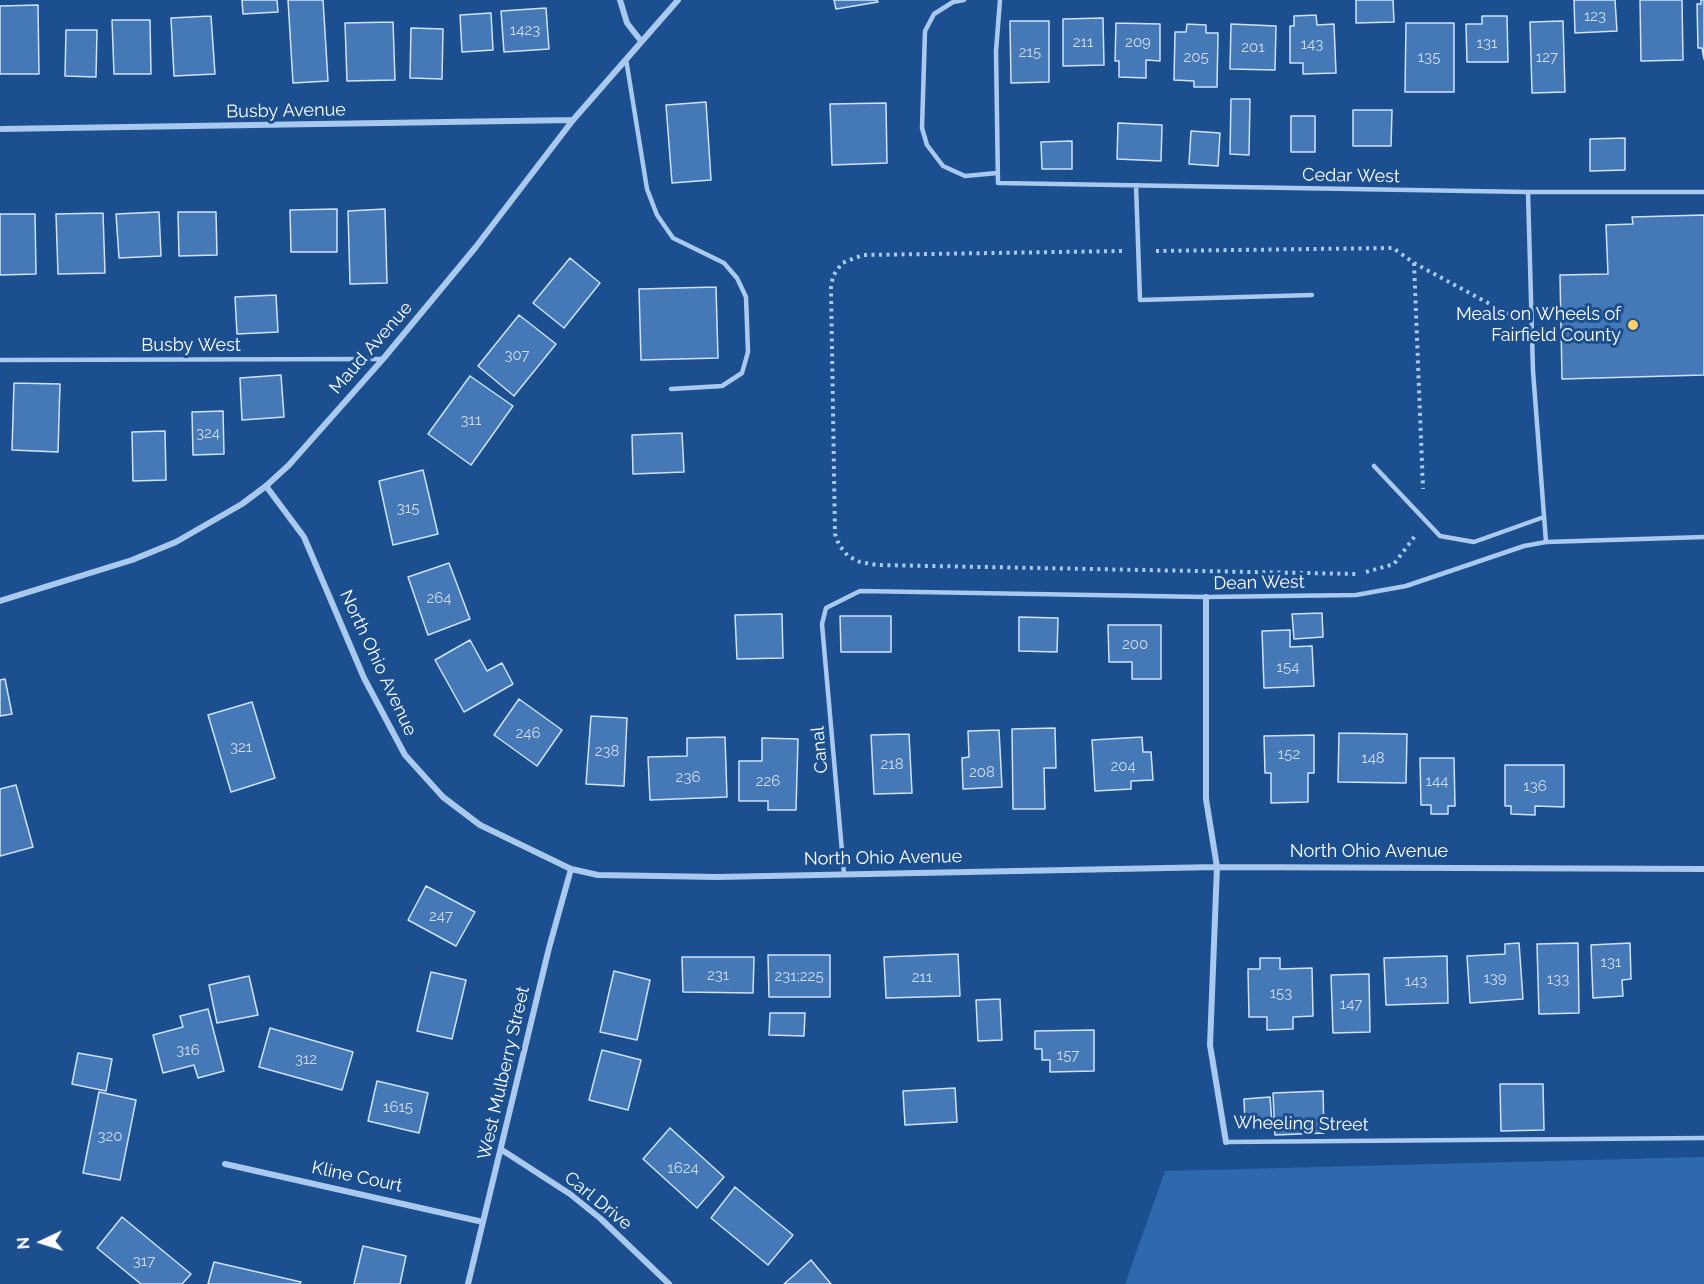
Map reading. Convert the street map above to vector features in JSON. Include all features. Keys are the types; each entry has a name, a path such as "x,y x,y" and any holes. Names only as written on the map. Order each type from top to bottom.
{"street":[{"path":"620,0 627,23 641,41"},
{"name":"Maud Avenue","path":"0,601 132,560 176,542 242,504 266,486 289,465 383,359 475,248 573,120 678,0"},
{"name":"Busby Avenue","path":"0,129 573,120"},
{"name":"North Ohio Avenue","path":"266,486 304,537 364,678 405,755 443,797 480,825 572,869 598,875 628,876 1217,867 1704,869"},
{"name":"Wheeling Street","path":"1206,597 1206,800 1217,867 1210,1045 1226,1142"},
{"name":"West Mulberry Street","path":"468,1284 549,948 572,869"},
{"name":"Carl Drive","path":"502,1150 578,1200 669,1284"},
{"name":"Kline Court","path":"225,1164 483,1222"}],"lane":[{"path":"963,0 953,2 934,14 925,31 922,128 927,146 943,166 965,176 997,172 996,51 1000,0"},
{"path":"626,59 647,189 657,215 673,238 724,264 737,278 746,297 748,352 742,374 722,386 671,390"},
{"name":"Cedar West","path":"997,172 998,183 1528,192 1704,192"},
{"path":"1136,185 1140,300 1312,295"},
{"path":"1528,192 1531,325 1546,542"},
{"name":"Busby West","path":"0,360 383,359"},
{"path":"1374,466 1440,536 1474,542 1544,517"},
{"name":"Dean West","path":"822,624 826,608 860,591 1206,597 1356,595 1406,586 1524,546 1546,542 1704,537"},
{"name":"Canal","path":"822,624 844,874"},
{"name":"Wheeling Street","path":"1226,1142 1704,1138"}],"path":[{"path":"1414,263 1424,519 1412,543 1394,564 1359,574 876,565 848,556 839,545 835,522 831,288 833,276 842,264 863,255 1393,248 1414,263 1487,304 1531,325"}],"shaded area":[{"path":"1704,1157 1704,1284 1125,1284 1165,1171"}],"building":[{"path":"242,0 277,0 278,12 243,14"},
{"path":"288,0 323,0 328,81 293,83"},
{"path":"834,0 877,0 878,2 836,9"},
{"path":"1356,0 1393,0 1394,22 1356,23"},
{"path":"1574,0 1615,0 1617,31 1575,33"},
{"path":"1640,0 1682,0 1683,60 1641,61"},
{"path":"1701,0 1704,0 1704,59 1702,48 1698,48 1697,4 1701,4"},
{"path":"38,5 39,74 0,74 0,6"},
{"path":"546,8 549,49 504,52 501,11"},
{"path":"491,13 493,50 462,52 460,15"},
{"path":"1316,15 1317,25 1334,24 1336,73 1303,74 1303,63 1290,63 1290,26 1294,26 1294,16"},
{"path":"211,16 215,74 174,76 171,18"},
{"path":"1482,16 1507,16 1508,62 1467,62 1466,24 1482,24"},
{"path":"1103,18 1104,65 1063,66 1063,19"},
{"path":"112,20 150,20 151,74 114,74"},
{"path":"1010,21 1049,21 1049,82 1011,83"},
{"path":"1563,21 1565,92 1532,93 1530,22"},
{"path":"393,22 395,80 347,81 345,23"},
{"path":"1116,23 1160,24 1160,61 1146,60 1146,78 1119,77 1119,61 1115,61"},
{"path":"1406,23 1454,23 1454,92 1405,92"},
{"path":"1187,24 1206,25 1206,33 1218,33 1217,87 1194,87 1194,81 1174,80 1175,32 1186,32"},
{"path":"1231,24 1276,26 1275,70 1230,69"},
{"path":"411,28 443,29 442,79 410,78"},
{"path":"66,30 97,30 96,77 65,76"},
{"path":"1231,99 1250,99 1249,155 1230,154"},
{"path":"706,102 711,180 672,183 666,105"},
{"path":"886,103 887,163 832,165 830,104"},
{"path":"1353,110 1392,110 1391,146 1353,146"},
{"path":"1291,116 1315,116 1315,152 1291,152"},
{"path":"1118,123 1162,125 1161,161 1117,159"},
{"path":"1191,131 1220,133 1218,166 1189,164"},
{"path":"1625,138 1625,170 1590,171 1590,139"},
{"path":"1072,141 1072,169 1042,169 1041,142"},
{"path":"337,209 337,252 291,252 290,210"},
{"path":"385,209 387,283 350,284 348,211"},
{"path":"159,212 161,256 119,258 116,214"},
{"path":"178,212 216,212 217,255 179,256"},
{"path":"103,213 105,273 58,274 56,214"},
{"path":"0,214 35,214 36,274 0,275"},
{"name":"Meals on Wheels of Fairfield County","path":"1704,215 1704,375 1562,379 1560,275 1608,274 1606,225 1633,224 1632,217"},
{"path":"570,258 600,283 564,328 533,303"},
{"path":"716,287 718,358 641,360 639,289"},
{"path":"276,295 278,332 237,334 235,297"},
{"path":"519,315 556,344 514,396 478,366"},
{"path":"281,375 284,417 242,420 240,378"},
{"path":"470,376 513,406 471,465 428,434"},
{"path":"14,383 60,384 58,452 12,450"},
{"path":"223,411 224,454 193,455 192,412"},
{"path":"165,431 166,480 133,481 132,432"},
{"path":"682,433 684,472 633,474 632,435"},
{"path":"423,470 438,534 393,545 379,481"},
{"path":"449,563 470,619 428,635 408,577"},
{"path":"1322,613 1323,637 1294,639 1292,614"},
{"path":"782,614 783,658 737,659 735,615"},
{"path":"840,616 891,616 891,652 841,652"},
{"path":"1019,617 1058,618 1057,652 1019,651"},
{"path":"1108,625 1161,625 1161,679 1132,679 1132,662 1109,662"},
{"path":"1290,630 1290,647 1312,646 1314,686 1264,688 1262,631"},
{"path":"470,640 487,671 502,663 513,684 464,712 435,660"},
{"path":"5,679 12,714 0,716 0,680"},
{"path":"519,699 562,730 537,766 494,735"},
{"path":"252,702 275,778 231,792 208,715"},
{"path":"591,716 627,718 624,786 586,784"},
{"path":"1055,728 1056,768 1044,768 1045,809 1013,809 1012,729"},
{"path":"999,730 1002,787 963,789 962,758 969,757 968,731"},
{"path":"1339,733 1407,734 1406,783 1338,782"},
{"path":"909,734 912,793 874,794 871,735"},
{"path":"1314,735 1314,773 1308,773 1308,802 1271,803 1271,773 1265,773 1264,736"},
{"path":"725,737 727,797 650,800 648,757 687,756 687,738"},
{"path":"1142,737 1143,752 1151,752 1153,780 1131,781 1131,789 1095,791 1092,740"},
{"path":"762,738 798,739 796,810 768,810 768,801 739,801 739,761 762,761"},
{"path":"1420,758 1454,758 1455,806 1448,806 1448,814 1431,814 1431,805 1421,805"},
{"path":"1505,765 1564,765 1564,807 1535,806 1535,815 1511,814 1511,806 1505,806"},
{"path":"16,785 33,847 0,856 0,789"},
{"path":"426,886 475,912 456,946 408,920"},
{"path":"1519,943 1523,999 1470,1003 1467,956 1505,954 1505,944"},
{"path":"1578,943 1579,1013 1539,1014 1537,944"},
{"path":"1630,943 1631,979 1622,980 1623,996 1593,998 1591,945"},
{"path":"958,954 960,996 886,998 884,957"},
{"path":"768,955 830,955 830,997 769,997"},
{"path":"1447,956 1448,1003 1386,1005 1384,958"},
{"path":"682,957 754,957 753,993 683,992"},
{"path":"1260,958 1280,958 1280,969 1312,968 1313,1016 1293,1017 1293,1029 1267,1030 1267,1017 1249,1017 1248,969 1260,969"},
{"path":"614,971 650,980 637,1040 600,1032"},
{"path":"431,972 466,980 452,1039 417,1031"},
{"path":"1369,974 1370,1032 1333,1033 1331,975"},
{"path":"249,976 258,1015 217,1023 209,985"},
{"path":"1000,999 1002,1040 978,1041 976,1000"},
{"path":"208,1009 224,1071 198,1078 194,1065 163,1073 153,1035 183,1027 180,1016"},
{"path":"770,1013 805,1013 804,1036 769,1035"},
{"path":"270,1028 353,1052 342,1090 259,1067"},
{"path":"1094,1030 1094,1071 1050,1072 1050,1060 1042,1060 1042,1049 1035,1049 1035,1031"},
{"path":"602,1050 641,1060 628,1110 589,1100"},
{"path":"78,1053 112,1059 106,1091 72,1084"},
{"path":"377,1081 428,1093 419,1133 368,1121"},
{"path":"1500,1084 1543,1084 1544,1130 1501,1131"},
{"path":"955,1088 957,1122 905,1125 903,1091"},
{"path":"1323,1091 1324,1133 1275,1135 1273,1093"},
{"path":"99,1092 136,1100 120,1180 83,1173"},
{"path":"1270,1097 1272,1124 1245,1125 1244,1099"},
{"path":"670,1128 724,1177 697,1208 643,1159"},
{"path":"735,1187 793,1235 768,1265 711,1218"},
{"path":"122,1217 191,1274 182,1284 141,1284 97,1248"},
{"path":"363,1246 406,1256 400,1284 354,1284"},
{"path":"811,1260 831,1284 784,1284"},
{"path":"214,1262 301,1282 300,1284 208,1284"}],"place":[{"name":"Meals on Wheels of Fairfield County","path":"1633,325"}]}
